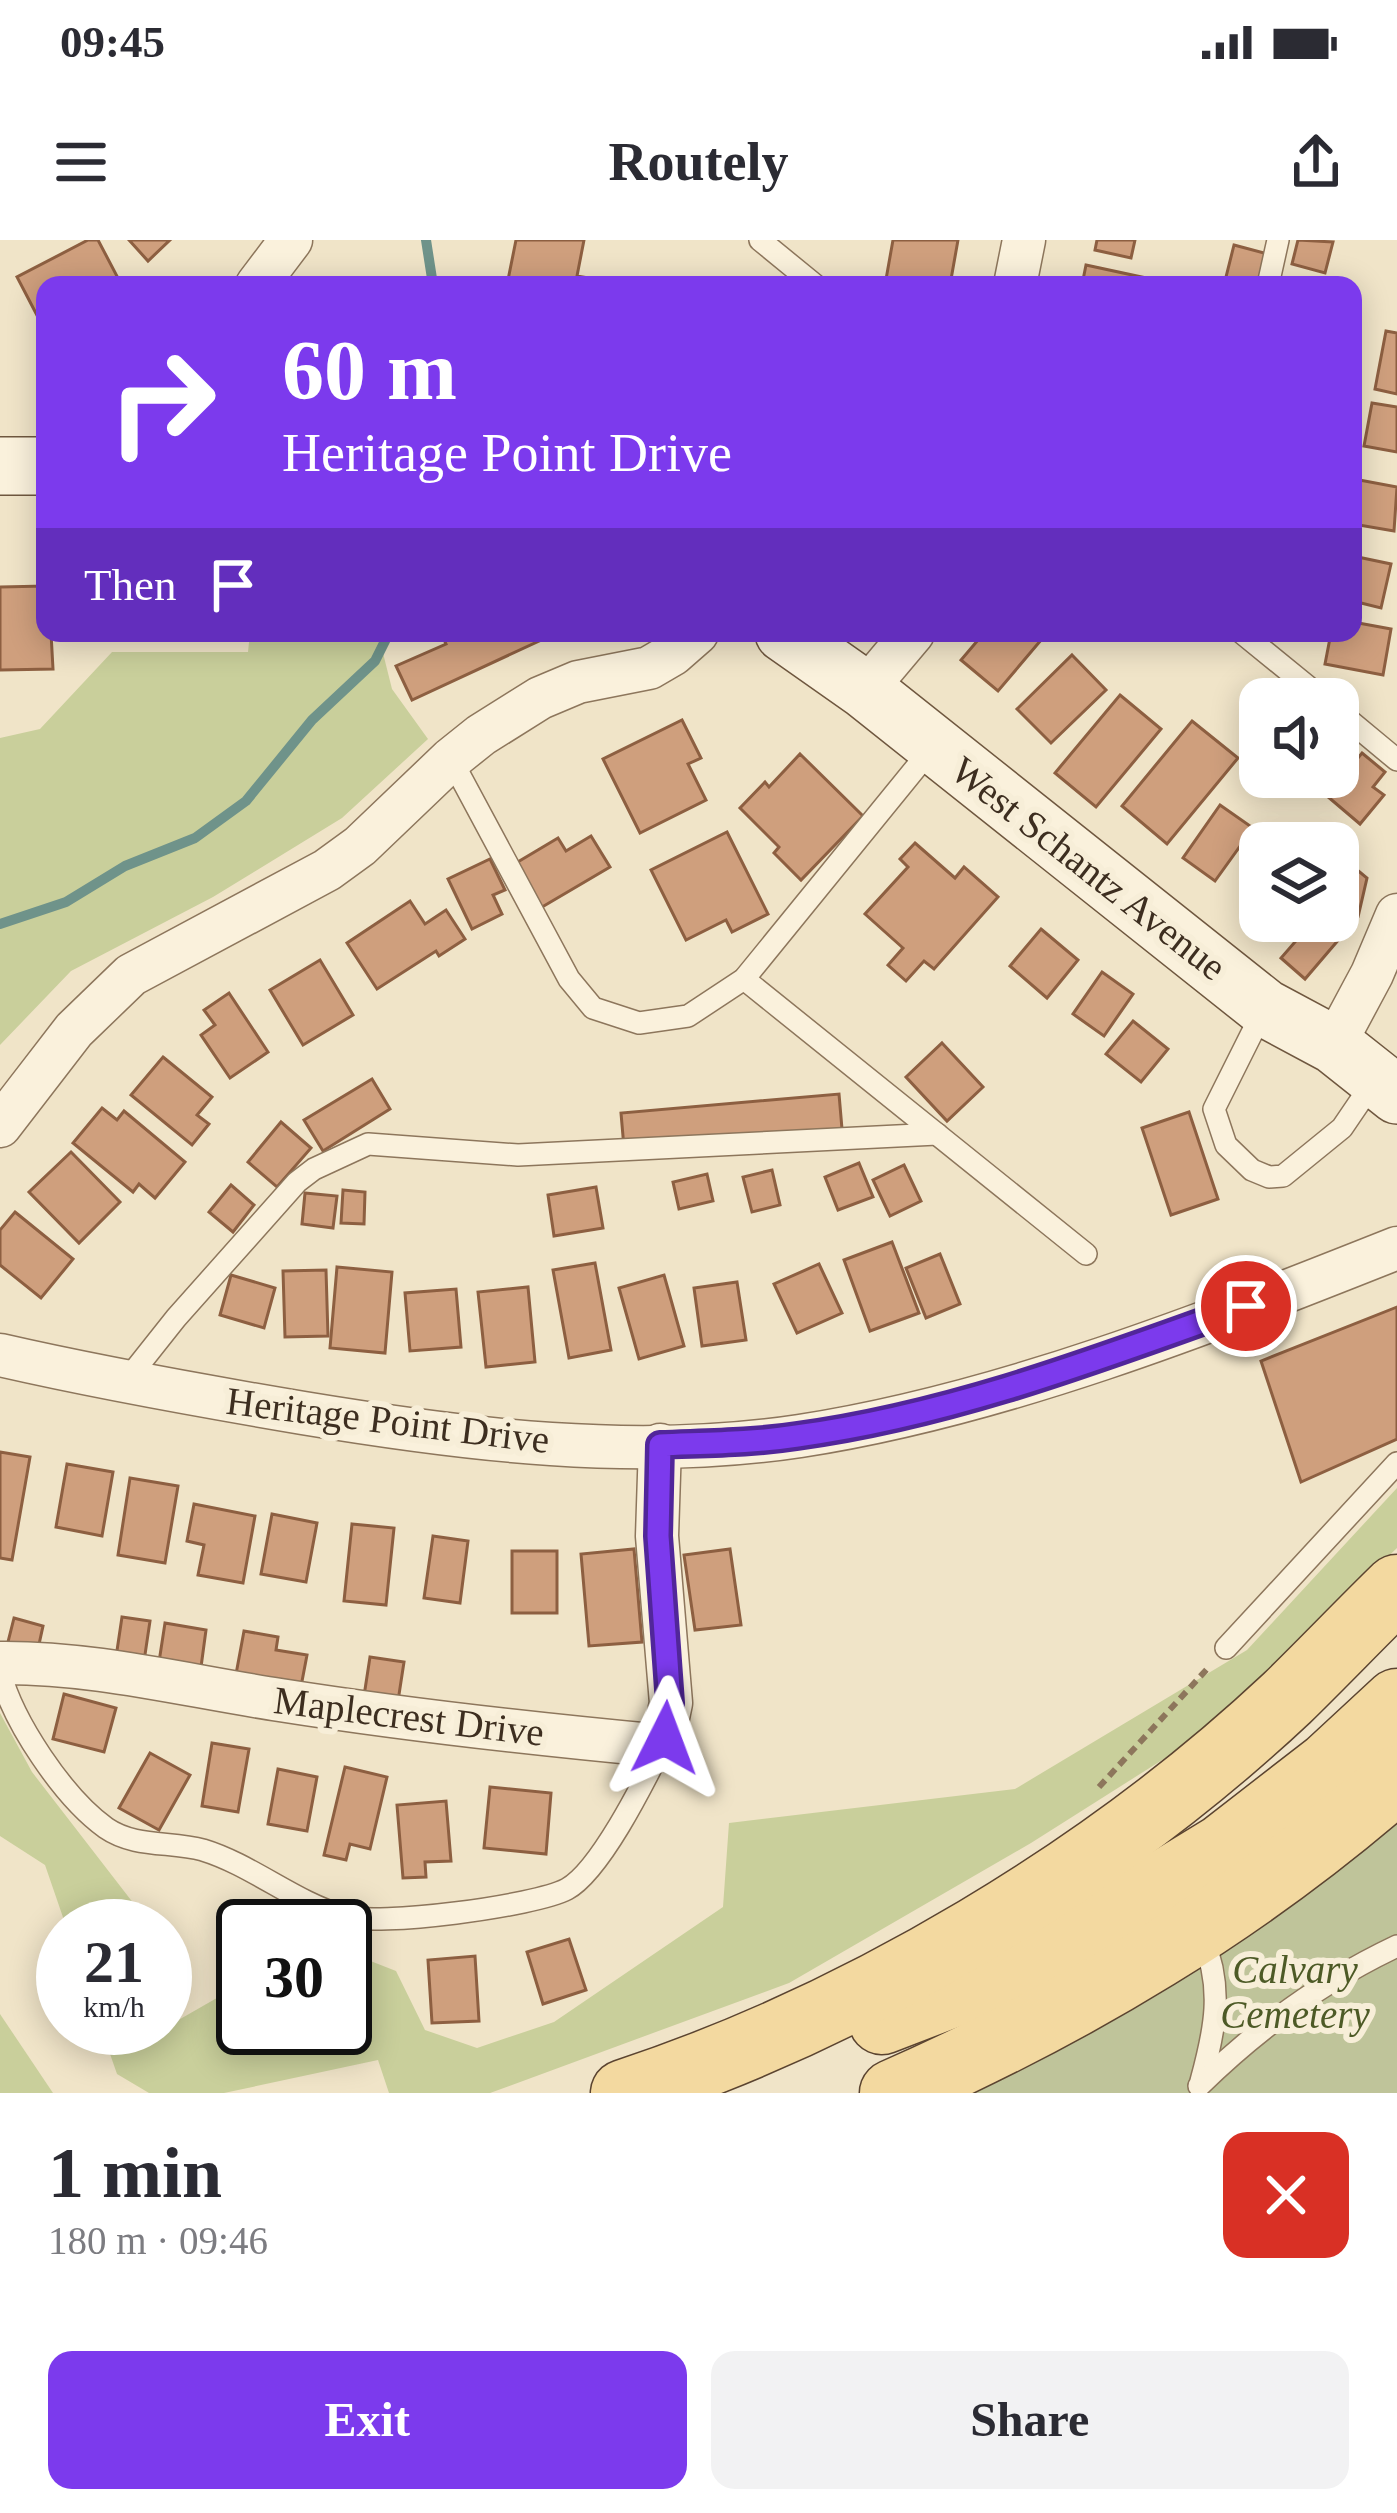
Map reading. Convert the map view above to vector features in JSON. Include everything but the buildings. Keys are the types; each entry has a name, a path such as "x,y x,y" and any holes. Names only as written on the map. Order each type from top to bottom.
{"main road":[{"path":"0,466 36,466"},
{"name":"West Schantz Avenue","path":"797,642 865,690 1265,1008 1369,1073"},
{"path":"624,2093 692,2071 807,2023 962,1938 1079,1862 1197,1775 1285,1700 1397,1588"},
{"path":"807,2023 887,2021 991,1979 1101,1922 1222,1848 1329,1765 1397,1702"},
{"path":"893,2093 991,2048 1200,1931 1285,1873 1397,1779"}],"street":[{"path":"264,276 291,240"},
{"path":"1017,276 1024,240"},
{"path":"0,1126 74,1030 116,988 194,939 327,870 360,846 451,759 540,698 578,682 649,668 685,642"},
{"path":"865,690 905,642"},
{"path":"1369,1073 1372,974 1397,915"},
{"name":"Heritage Point Drive","path":"0,1355 436,1435 525,1443 660,1445 799,1436 920,1412 1008,1388 1397,1248"},
{"path":"660,1445 658,1536 670,1703 662,1746"},
{"name":"Maplecrest Drive","path":"0,1667 52,1662 284,1701 662,1746"}],"lane":[{"path":"760,240 804,276"},
{"path":"1270,276 1277,240"},
{"path":"1253,642 1297,678"},
{"path":"1359,729 1397,760"},
{"path":"451,759 569,979 593,1008 639,1022 688,1016 744,979 934,745"},
{"path":"744,979 1086,1254"},
{"path":"1265,1008 1214,1109 1226,1144 1252,1170 1268,1177 1283,1176 1342,1128 1369,1073"},
{"path":"126,1381 297,1182 328,1161 368,1144 518,1155 938,1135"},
{"path":"1226,1648 1397,1462"},
{"path":"0,1667 25,1729 44,1759 108,1830 137,1842 203,1850 342,1916 375,1922 444,1915 567,1889 587,1874 662,1746"},
{"path":"1198,2090 1218,1996 1214,1965 1200,1931"},
{"path":"1198,2090 1230,2056 1291,2007 1351,1968 1397,1946"}],"path":[{"path":"1090,1796 1226,1648"}],"green space":[{"path":"249,642 380,642 392,689 428,739 342,818 213,897 71,971 0,1045 0,738 40,729 112,652 248,652"},
{"path":"1397,1488 1397,1548 1200,1736 1031,1843 789,1983 490,2093 389,2093 378,2060 224,2093 149,2093 117,2074 110,2055 192,2055 192,2012 216,1998 216,2055 372,2055 372,1962 396,1971 425,2030 477,2048 554,2022 723,1907 729,1823 1015,1789 1247,1650"},
{"path":"0,1713 32,1772 130,1899 57,1899 45,1865 0,1836"},
{"name":"Calvary Cemetery","path":"1397,1779 1397,2093 893,2093"},
{"path":"0,2014 53,2093 0,2093"}],"waterway":[{"path":"426,240 432,276"},
{"path":"0,924 66,902 125,866 195,838 246,801 312,720 375,661 384,642"}],"route":[{"path":"665,1738 670,1703 658,1536 660,1445 799,1436 920,1412 1008,1388 1246,1306"}]}
